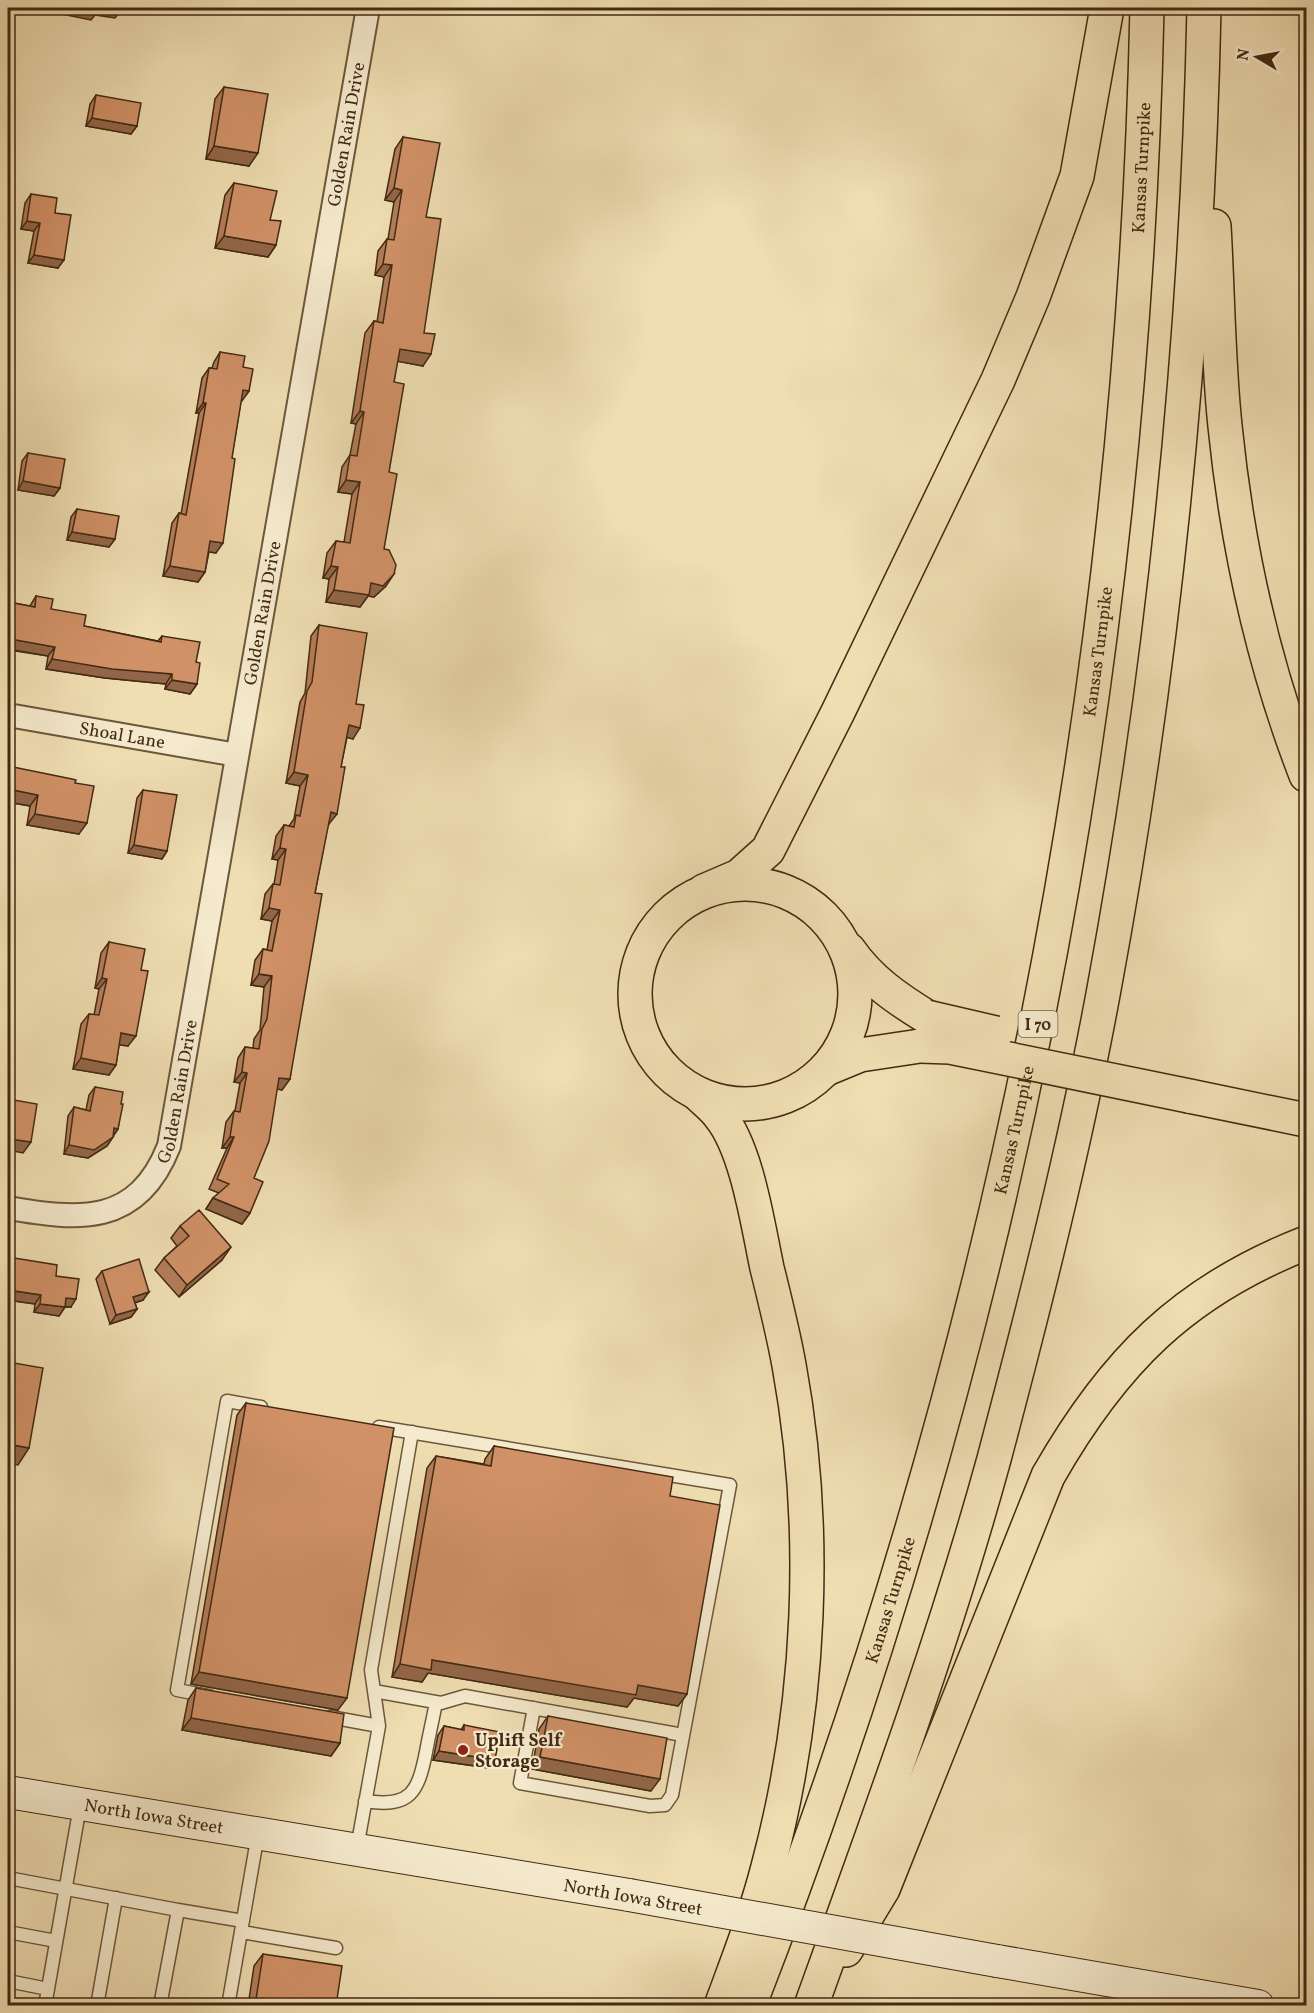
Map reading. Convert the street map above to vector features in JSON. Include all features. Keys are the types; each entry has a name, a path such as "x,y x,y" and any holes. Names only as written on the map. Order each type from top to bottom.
{"highway":[{"path":"721,2006 768,1868 792,1752 802,1677 806,1549 798,1428 789,1366 757,1222 732,1136 720,1116 699,1095 672,1078 651,1053 638,1024 634,992 639,960 654,931 676,907 704,891 739,876 768,850 838,712 998,380 1033,297 1077,176 1107,8"},
{"name":"Kansas Turnpike","path":"749,2006 826,1798 884,1627 936,1452 996,1217 1047,978 1092,703 1120,475 1138,234 1147,8"},
{"path":"812,2006 921,1697 958,1580 1002,1428 1082,1096 1134,810 1171,543 1192,303 1204,8"},
{"path":"1202,68 1225,426 1233,491 1258,622 1278,692 1306,775"},
{"path":"704,891 743,883 782,889 816,909 862,970 923,1031 950,1047 1192,1086 1306,1098"},
{"path":"826,1070 845,1040 855,1007 854,972 841,940"},
{"path":"699,1095 732,1104 766,1103 799,1091 826,1070 923,1031"},
{"path":"1192,1086 1306,1120"},
{"path":"812,2006 883,1889 1048,1476 1072,1433 1128,1359 1156,1332 1226,1282 1306,1243"}],"main road":[{"name":"North Iowa Street","path":"8,1792 629,1895 1258,2006"}],"street":[{"name":"Golden Rain Drive","path":"8,1208 70,1217 94,1215 122,1203 144,1188 159,1167 169,1146 368,8"},
{"name":"Shoal Lane","path":"8,715 237,756"}],"lane":[{"path":"221,1698 177,1690 227,1401 273,1409"},
{"path":"366,1424 730,1485 722,1539 707,1598 672,1795 665,1805 650,1806 520,1783 534,1708"},
{"path":"357,1850 379,1726 371,1670 412,1432"},
{"path":"374,1691 441,1703 465,1696 683,1735"},
{"path":"365,1801 395,1803 416,1790 421,1777 436,1702"},
{"path":"322,1716 379,1726"},
{"path":"45,2006 80,1804"},
{"path":"228,2006 259,1833"},
{"path":"8,1878 177,1910 336,1948"},
{"path":"97,2006 116,1898"},
{"path":"160,2006 177,1910"},
{"path":"8,1932 56,1941"},
{"path":"8,1981 48,1989"}],"building":[{"path":"224,87 268,94 258,153 214,146"},
{"path":"96,95 141,103 137,126 92,118"},
{"path":"403,137 440,143 426,217 441,219 424,333 435,334 431,354 400,349 394,382 404,384 389,472 397,474 384,549 389,550 396,565 394,574 383,586 371,583 369,595 334,590 338,567 331,566 336,541 350,543 360,482 346,480 350,455 357,456 364,412 360,411 374,321 383,323 392,265 383,264 387,239 394,240 402,190 394,188"},
{"path":"234,183 277,191 270,220 281,221 276,245 224,236"},
{"path":"31,194 57,198 55,213 71,215 64,260 34,255 40,223 27,221"},
{"path":"220,352 245,356 243,367 253,369 249,391 243,390 232,458 235,459 223,543 210,541 205,572 170,566 179,513 186,515 206,403 203,403 209,368 217,369"},
{"path":"28,453 65,459 60,488 23,481"},
{"path":"77,509 119,516 115,539 72,532"},
{"path":"36,596 53,599 51,609 86,615 84,626 161,642 162,636 200,642 196,662 200,663 197,684 172,680 172,674 112,669 52,659 55,647 11,639 9,651 8,602 35,607"},
{"path":"319,625 367,633 356,704 364,705 360,728 349,725 341,767 345,767 337,814 331,812 315,893 322,894 290,1079 279,1078 269,1141 254,1178 263,1182 250,1213 213,1198 229,1184 217,1179 234,1137 230,1137 234,1111 240,1112 247,1073 242,1072 245,1047 259,1049 262,1029 267,1019 272,976 259,974 263,949 272,951 280,910 269,908 273,884 280,885 286,849 280,848 284,825 294,827 296,815 300,816 308,775 294,772 307,691 312,682"},
{"path":"8,766 72,779 76,780 75,783 94,786 87,823 35,814 38,795 8,789"},
{"path":"143,790 177,795 167,851 134,845"},
{"path":"109,942 145,949 141,970 148,971 136,1036 121,1033 116,1065 81,1058 89,1014 99,1015 107,979 102,978"},
{"path":"95,1087 123,1092 118,1129 114,1128 113,1137 94,1150 69,1145 74,1107 90,1111"},
{"path":"8,1099 37,1104 31,1142 10,1139 8,1144"},
{"path":"199,1210 231,1247 187,1285 164,1258 189,1236 180,1226"},
{"path":"8,1257 57,1265 56,1276 79,1279 76,1299 66,1298 65,1307 40,1304 41,1295 8,1290"},
{"path":"139,1259 149,1292 133,1297 137,1309 116,1315 102,1271"},
{"path":"8,1362 43,1368 29,1448 8,1444"},
{"path":"246,1403 394,1428 347,1698 199,1672"},
{"path":"494,1446 673,1477 670,1496 720,1505 687,1694 638,1685 636,1695 432,1660 431,1670 400,1664 436,1456 491,1466"},
{"path":"196,1688 344,1714 340,1743 191,1718"},
{"path":"548,1716 667,1738 660,1779 540,1757"},
{"name":"Uplift Self Storage","path":"464,1725 500,1732 495,1760 439,1751 444,1726 464,1730"},
{"path":"263,1954 342,1966 336,2006 255,2006"}],"place":[{"name":"Uplift Self Storage","path":"463,1750"}]}
